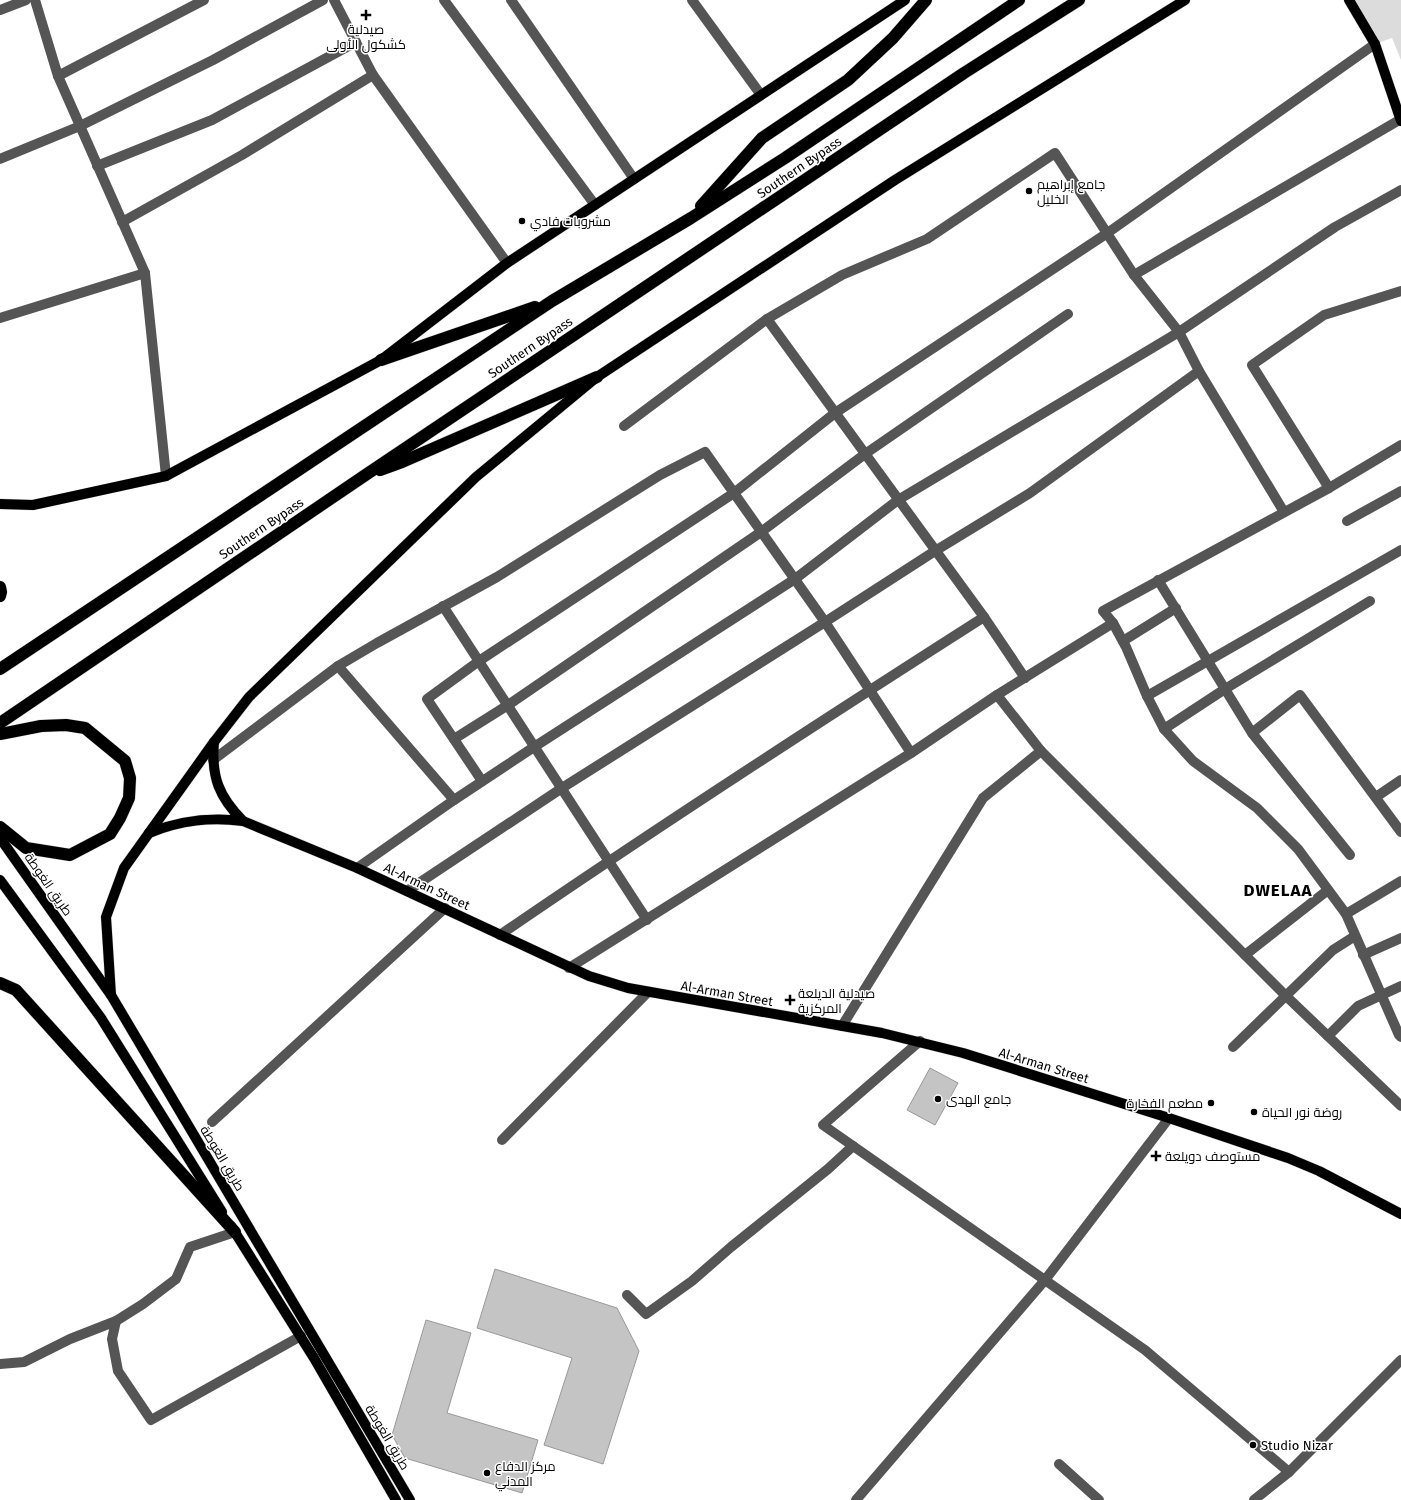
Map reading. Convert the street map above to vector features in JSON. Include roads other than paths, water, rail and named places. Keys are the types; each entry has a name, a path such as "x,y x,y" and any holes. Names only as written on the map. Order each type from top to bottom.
{"highway":[{"path":"691,218 762,138 848,80 893,38 926,0"},
{"name":"Southern Bypass","path":"0,669 552,301 691,218 785,158 1019,0"},
{"name":"Southern Bypass","path":"0,723 364,476 964,73 1079,0"},
{"path":"381,360 552,301"},
{"path":"364,476 402,462 597,377"},
{"path":"0,587 0,596"},
{"path":"0,734 41,726 66,725 84,728 125,760 130,778 129,798 120,818 110,834 70,855 26,848 0,827"},
{"path":"0,983 16,990 235,1232"}],"main road":[{"path":"0,504 33,505 166,476 381,360 507,263 905,0"},
{"path":"111,995 106,917 124,868 214,742 249,697 476,478 597,377 895,180 1185,0"},
{"path":"1349,0 1375,44 1401,120"},
{"name":"Al-Arman Street","path":"214,742 212,760 215,777 221,794 231,808 244,821"},
{"name":"Al-Arman Street","path":"149,833 164,827 194,820 226,819 244,821 357,868 445,908 569,968 610,983 648,992 920,1041 963,1053 1169,1118 1288,1158 1319,1171 1401,1214"},
{"name":"طريق الغوطة","path":"0,838 111,995 410,1500"},
{"path":"0,880 101,1018 301,1336 396,1500"}],"street":[{"path":"0,10 26,0"},
{"path":"35,0 58,76 145,274 166,476"},
{"path":"58,76 204,0"},
{"path":"0,159 80,126 213,60 323,0"},
{"path":"334,0 373,75 507,263"},
{"path":"444,0 595,205"},
{"path":"511,0 634,179"},
{"path":"692,0 761,95"},
{"path":"98,166 212,120 356,42"},
{"path":"482,781 428,699 479,661 734,493 835,413 1106,234 1375,44"},
{"path":"122,222 242,156 373,75"},
{"path":"1134,275 1401,120"},
{"path":"624,426 767,319 842,275 927,239 1054,153 1134,275 1179,332 1199,371 1284,512"},
{"path":"357,868 482,781 795,579 898,500 1179,332 1335,227 1401,190"},
{"path":"0,318 145,274"},
{"path":"1329,488 1252,365 1324,316 1401,291"},
{"path":"454,739 508,705 761,532 865,454 1068,314"},
{"path":"767,319 984,617 1025,678"},
{"path":"407,891 562,788 1030,493 1199,371"},
{"path":"1400,1036 1346,914 1298,849 1257,808 1193,761 1164,729 1147,696 1123,641 1113,623 1103,611 1329,488 1401,445"},
{"path":"212,760 338,666 497,577 660,474 705,452 825,622 911,753"},
{"path":"1347,522 1401,491"},
{"path":"1147,696 1209,662 1401,550"},
{"path":"1158,580 1252,732 1350,855"},
{"path":"1164,729 1225,689 1370,601"},
{"path":"443,606 647,920"},
{"path":"1123,641 1176,608"},
{"path":"500,935 609,861 984,617"},
{"path":"569,968 911,753 997,695 1113,623"},
{"path":"338,666 454,800"},
{"path":"997,695 1041,751 1285,995 1401,1106"},
{"path":"1252,732 1300,695 1401,832"},
{"path":"842,1026 982,798 1041,751"},
{"path":"1376,797 1401,780"},
{"path":"1346,914 1401,881"},
{"path":"1245,955 1328,890"},
{"path":"212,1122 445,908"},
{"path":"1233,1047 1333,950 1355,936"},
{"path":"1363,955 1401,938"},
{"path":"1328,1036 1358,1006 1401,986"},
{"path":"502,1140 648,992"},
{"path":"920,1041 823,1125 1145,1350 1289,1472"},
{"path":"856,1500 1045,1280 1169,1118"},
{"path":"627,1295 646,1314 692,1282 737,1243 828,1169 853,1146"},
{"path":"0,1364 24,1362 70,1339 116,1321 176,1279 190,1248 235,1232"},
{"path":"116,1321 112,1340 118,1371 152,1420 301,1336"},
{"path":"1254,1500 1289,1472 1400,1365"},
{"path":"1059,1464 1099,1500"}],"place":[{"name":"صيدلية كشكول الأولى","path":"366,15"},
{"name":"جامع إبراهيم الخليل","path":"1029,191"},
{"name":"مشروبات فادي","path":"522,221"},
{"name":"صيدلية الديلعة المركزية","path":"790,1000"},
{"name":"جامع الهدى","path":"938,1099"},
{"name":"مطعم الفخارة","path":"1211,1103"},
{"name":"روضة نور الحياة","path":"1254,1112"},
{"name":"مستوصف دويلعة","path":"1156,1156"},
{"name":"Studio Nizar","path":"1253,1445"},
{"name":"مركز الدفاع المدني","path":"487,1473"}],"district":[{"name":"DWELAA","path":"1278,890"}]}
